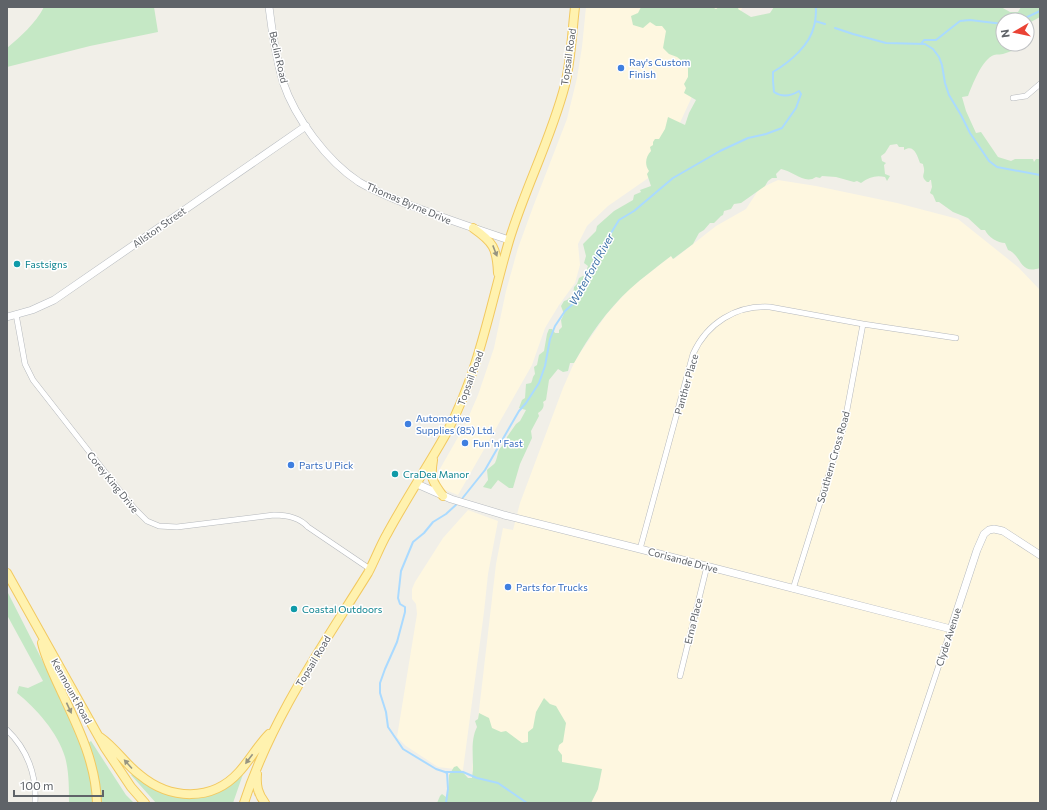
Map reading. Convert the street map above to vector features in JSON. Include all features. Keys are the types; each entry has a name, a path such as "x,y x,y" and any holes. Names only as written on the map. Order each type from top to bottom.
{"main road":[{"name":"Topsail Road","path":"244,803 258,765 274,729 297,687 370,570 387,534 454,418 471,379 480,352 509,240 528,185 559,105 569,66 575,7"},
{"path":"473,228 490,241 496,251 498,260 498,283"},
{"path":"435,453 432,477 434,484 443,496"},
{"name":"Kenmount Road","path":"7,573 98,736 125,778 145,803"},
{"path":"39,632 46,660 71,712 90,759 95,779 97,803"},
{"path":"98,736 111,745 136,772 152,784 172,792 193,795 213,790 233,778 239,773 262,742 274,729"},
{"path":"258,765 256,786 265,803"}],"street":[{"name":"Beclin Road","path":"269,7 273,35 283,82 293,104 306,126"},
{"path":"1013,98 1026,96 1040,84"},
{"name":"Thomas Byrne Drive","path":"306,126 327,153 351,176 360,182 389,196 454,222 509,240"},
{"name":"Allston Street","path":"7,316 37,308 54,300 306,126"},
{"name":"Panther Place","path":"640,549 693,354 698,343 707,331 718,322 742,310 760,306 956,338"},
{"name":"Corey King Drive","path":"16,314 25,364 32,380 116,486 146,521 159,526 177,527 274,515 290,516 304,522 308,527 370,570"},
{"name":"Southern Cross Road","path":"793,589 844,426 863,324"},
{"name":"Corisande Drive","path":"417,484 451,499 504,515 951,629"},
{"name":"Clyde Avenue","path":"893,803 977,550 984,534 989,530 994,529 1003,531 1040,555"},
{"name":"Erna Place","path":"680,676 707,566"},
{"path":"7,730 20,745 28,760 35,782 35,803"}],"shaded area":[{"path":"586,7 743,7 710,58 657,172 608,206 587,226 578,244 580,265 575,283 545,328 532,365 458,495 445,490 440,486 437,480 437,474 465,425 478,395 494,348 506,291 518,248 567,119 577,78"},
{"path":"778,180 816,186 897,203 958,219 1018,267 1040,290 1040,803 591,803 598,789 536,803 472,771 496,564 503,528 513,530 520,503 563,388 574,363 606,315 629,289 671,256 674,259 716,226 746,209 759,189"},
{"path":"468,510 498,521 488,574 463,770 438,767 406,746 397,737 417,614 416,604 412,599 412,589 443,538"}],"green space":[{"path":"44,7 154,7 158,32 90,46 7,67 7,48 32,24"},
{"path":"641,7 712,7 716,9 719,7 739,7 738,9 751,17 770,13 774,7 1001,7 1010,12 995,12 995,52 1010,52 994,55 985,62 978,73 968,96 962,97 966,111 976,133 981,132 998,157 1011,161 1015,159 1033,159 1034,162 1036,159 1040,159 1040,268 1028,269 1024,267 1013,252 1008,250 1005,243 999,242 988,235 985,230 981,230 968,218 953,212 939,202 936,202 933,195 930,193 932,187 931,180 927,182 924,178 923,164 920,163 913,149 910,148 904,150 904,147 899,147 897,144 890,145 881,156 882,161 886,163 884,165 885,174 890,176 887,181 885,177 879,176 867,179 861,183 836,177 822,176 820,178 816,177 812,179 803,179 781,169 776,174 777,178 772,178 765,186 741,203 734,204 731,209 724,211 723,215 714,223 710,223 699,233 693,244 673,259 671,256 640,280 622,297 599,324 574,363 570,363 568,371 563,372 558,369 549,380 546,400 543,402 543,408 538,413 539,416 531,431 532,438 520,464 513,488 509,488 498,480 491,489 483,487 488,480 487,470 495,463 499,450 506,443 507,437 516,424 520,421 526,410 519,408 522,400 525,398 526,384 532,382 535,374 534,367 537,365 539,355 544,351 549,329 552,329 555,333 559,333 559,330 562,327 561,320 564,314 561,306 564,301 573,295 574,287 579,278 586,276 588,266 584,263 586,256 583,244 596,231 597,226 614,211 633,200 634,195 641,192 640,190 651,186 647,174 649,171 646,163 648,155 651,151 650,147 653,145 655,139 659,139 665,129 668,117 685,125 696,100 684,93 686,88 684,84 688,77 688,68 686,64 677,57 669,54 663,48 666,31 662,26 656,26 650,22 643,28 633,25 631,16 638,13"},
{"path":"1021,7 1040,7 1040,17 1035,20 1035,12 1018,12"},
{"path":"7,591 69,713 86,755 95,803 69,803 67,768 62,748 46,722 32,706 17,693 19,686 28,688 43,681 7,615"},
{"path":"544,698 550,704 556,706 566,723 563,742 559,745 558,750 562,755 562,762 602,769 598,789 591,803 437,803 442,794 446,797 448,795 449,775 454,767 457,766 468,778 472,778 473,739 477,727 475,721 478,719 479,713 489,718 492,728 501,732 506,731 522,743 528,742 528,732 533,728 536,712"},
{"path":"91,741 126,795 134,803 101,803 97,770 88,743"},
{"path":"250,754 233,803 156,803 131,775 135,772 182,795 218,785 238,769"}],"waterway":[{"name":"Waterford River","path":"461,500 485,470 519,411 539,383 545,366 550,339 555,326 565,311 574,303 590,274 595,259 619,220 634,211 673,178 720,151 748,138 766,134 782,128 796,108 801,94 799,91 784,96 774,92 773,72 792,58 808,40 815,24 816,7"},
{"path":"1035,13 1040,11"},
{"path":"921,44 924,40 936,40 960,21 970,20 995,23"},
{"path":"815,21 825,24"},
{"path":"835,28 886,43 925,44 933,49 939,57 942,65 949,95 970,133 989,161 997,167 1040,175"},
{"name":"Waterford River","path":"446,803 448,789 447,773 436,769 403,749 388,727 386,712 380,693 380,683 397,642 405,612 405,607 400,604 398,598 401,571 413,542 424,533 433,522 446,514 458,503"},
{"path":"445,772 463,772 477,778 498,783 527,803"}],"place":[{"name":"Ray's Custom Finish","path":"621,68"},
{"name":"Fastsigns","path":"17,264"},
{"name":"Automotive Supplies (85) Ltd.","path":"408,424"},
{"name":"Fun 'n' Fast","path":"465,443"},
{"name":"Parts U Pick","path":"291,465"},
{"name":"CraDea Manor","path":"395,474"},
{"name":"Parts for Trucks","path":"508,587"},
{"name":"Coastal Outdoors","path":"294,609"}]}
